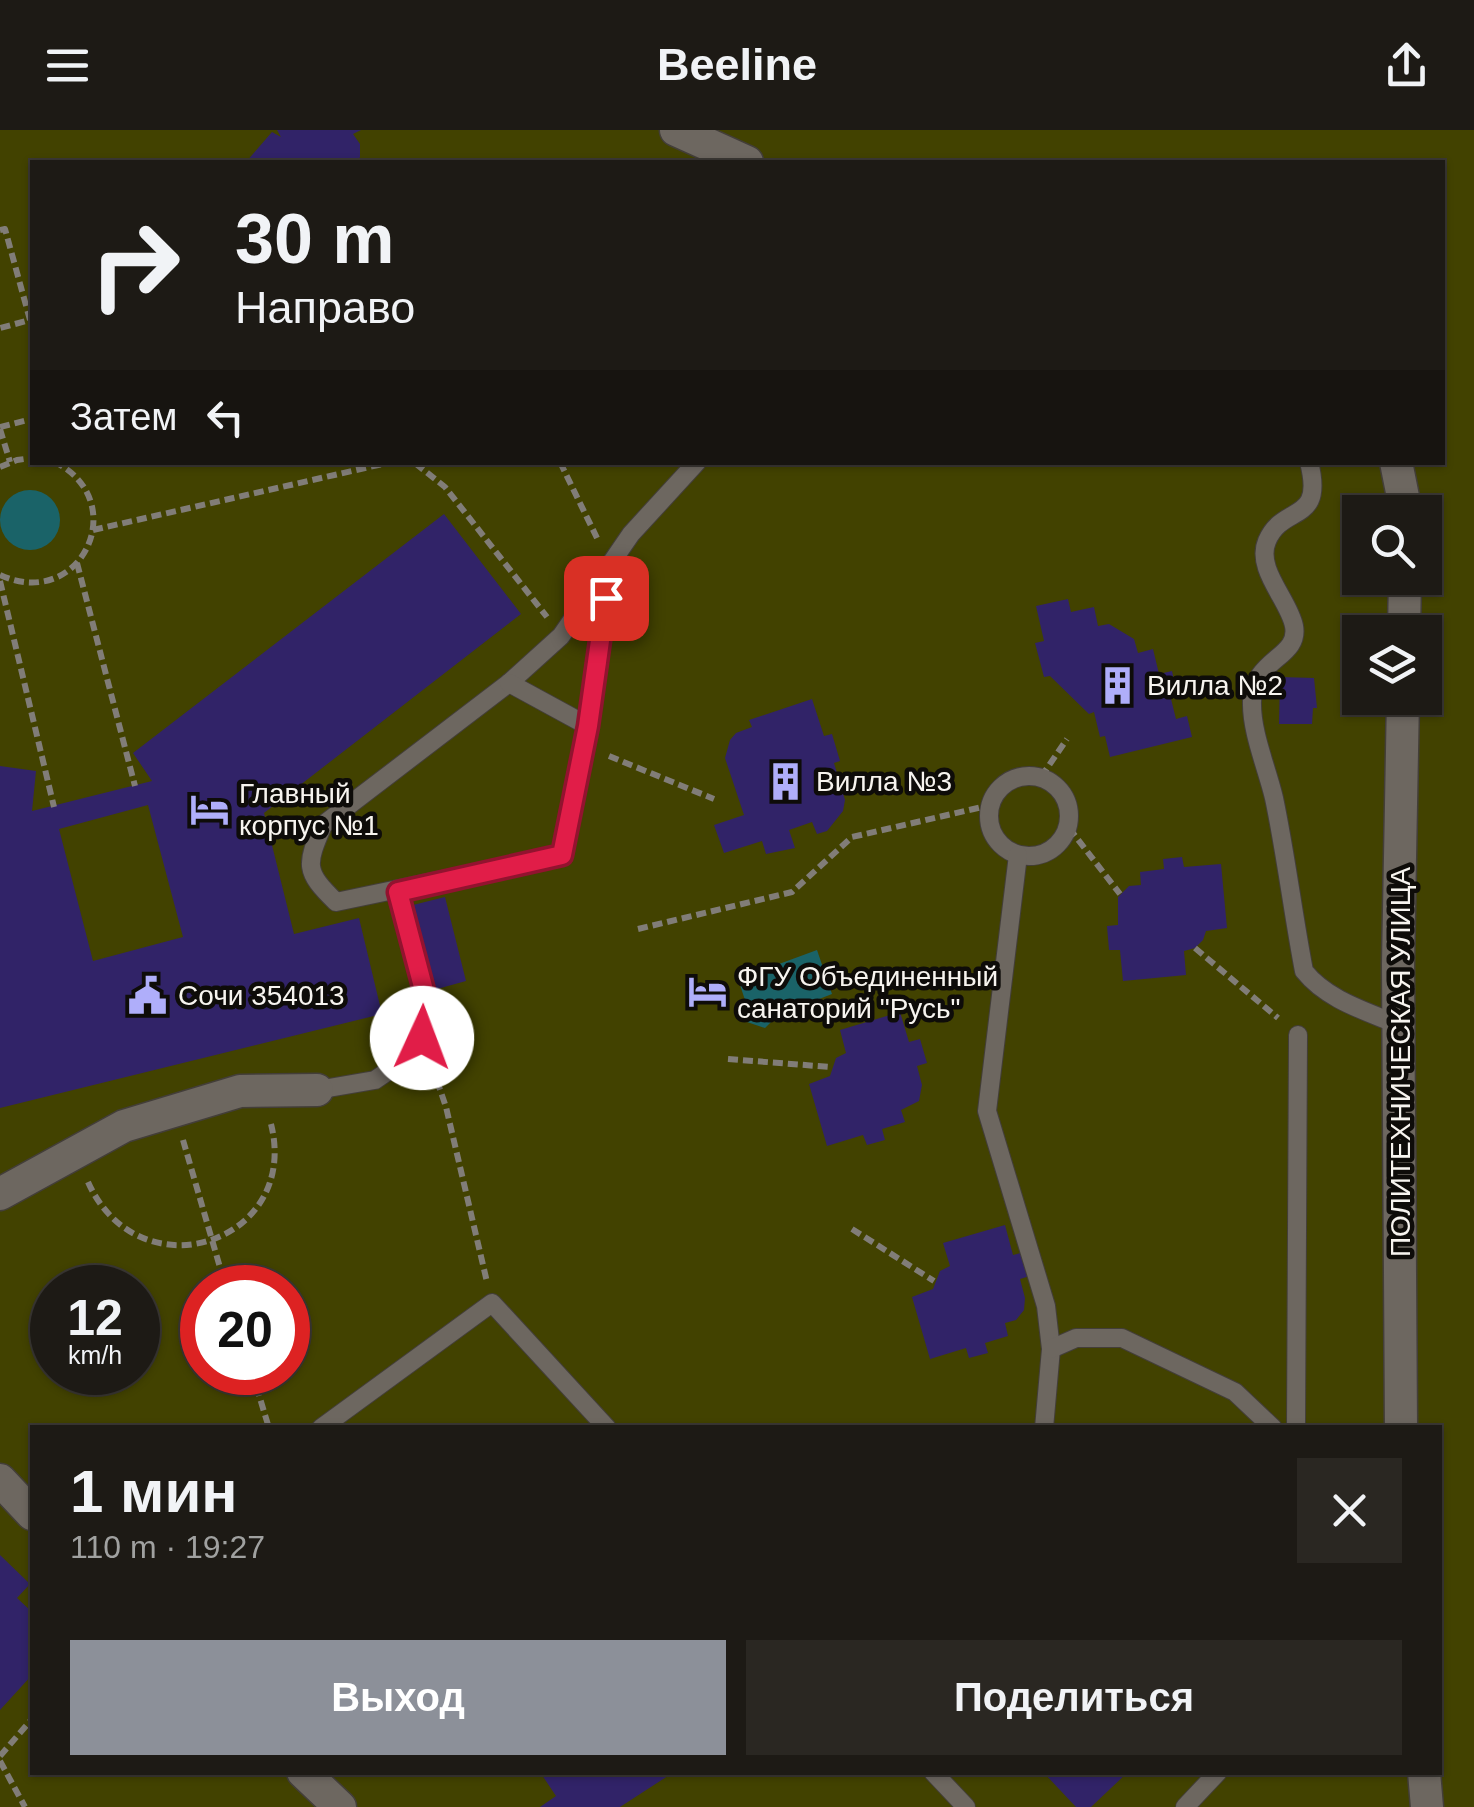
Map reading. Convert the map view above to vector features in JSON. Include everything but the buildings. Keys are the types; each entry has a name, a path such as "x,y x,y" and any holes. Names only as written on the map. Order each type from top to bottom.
{"street":[{"path":"676,130 743,160"},
{"path":"1397,465 1403,495"},
{"name":"ПОЛИТЕХНИЧЕСКАЯ УЛИЦА","path":"1401,1425 1399,1025 1403,715"},
{"path":"0,1194 124,1126 240,1091 317,1090"},
{"path":"0,1480 30,1512"},
{"path":"307,1775 340,1807"},
{"path":"1424,1775 1427,1807"}],"lane":[{"path":"610,566 585,746 562,855 336,902 316,882 309,858 323,825 509,683 562,636 631,534 693,465"},
{"path":"1310,465 1312,497 1302,510 1278,526 1267,540 1264,553 1294,626 1294,640 1285,653 1264,666 1254,682 1251,704 1274,802 1304,971 1328,992 1399,1025"},
{"path":"509,683 588,726"},
{"path":"1025,775 1041,777 1054,783 1065,796 1069,828 1049,852 1035,858 1018,855 1004,848 994,836 989,820 991,805 998,788 1010,780 1025,775"},
{"path":"1018,855 987,1111 1046,1306 1051,1349 1044,1425"},
{"path":"317,1090 375,1080 414,1054 422,1038 426,998 398,892"},
{"path":"1296,1425 1298,1034"},
{"path":"325,1425 492,1302 604,1425"},
{"path":"1051,1349 1076,1338 1122,1338 1235,1392 1270,1425"},
{"path":"936,1775 966,1807"},
{"path":"1185,1807 1210,1776"}],"path":[{"path":"0,230 6,229 30,320 0,328"},
{"path":"10,462 0,428 30,420"},
{"path":"0,467 30,458"},
{"path":"54,807 0,578 22,583 46,582 68,572 90,542 92,506 82,484 59,465"},
{"path":"93,530 378,465"},
{"path":"418,465 445,487 562,636"},
{"path":"561,465 610,566"},
{"path":"77,563 134,786"},
{"path":"1041,777 1067,739"},
{"path":"585,746 714,799"},
{"path":"638,929 792,892 852,837 991,805"},
{"path":"1069,828 1120,894"},
{"path":"1196,948 1298,1034"},
{"path":"422,1038 446,1107 492,1302"},
{"path":"728,1059 830,1068"},
{"path":"83,1151 85,1174 98,1204 121,1227 149,1242 180,1247 213,1242 238,1226 260,1203 273,1174 276,1142 268,1112 256,1091"},
{"path":"174,1110 220,1265"},
{"path":"852,1229 934,1281"},
{"path":"259,1395 268,1425"},
{"path":"25,1807 0,1759 30,1722"}],"shaded area":[{"name":"ФГУ Объединенный санаторий \"Русь\"","path":"0,130 1474,130 1474,1807 0,1807"}],"water":[{"path":"30,490 52,498 60,520 52,542 30,550 8,542 0,520 8,498"},
{"path":"817,950 832,994 778,1015 765,1028 747,1022 738,979"}],"place":[{"name":"Вилла №2","path":"1117,685"},
{"name":"Вилла №3","path":"786,781"},
{"name":"Главный корпус №1","path":"209,809"},
{"name":"ФГУ Объединенный санаторий \"Русь\"","path":"707,992"},
{"name":"Сочи 354013","path":"148,995"}],"route":[{"path":"422,1038 426,998 398,892 562,855 588,726 606,598"}]}
